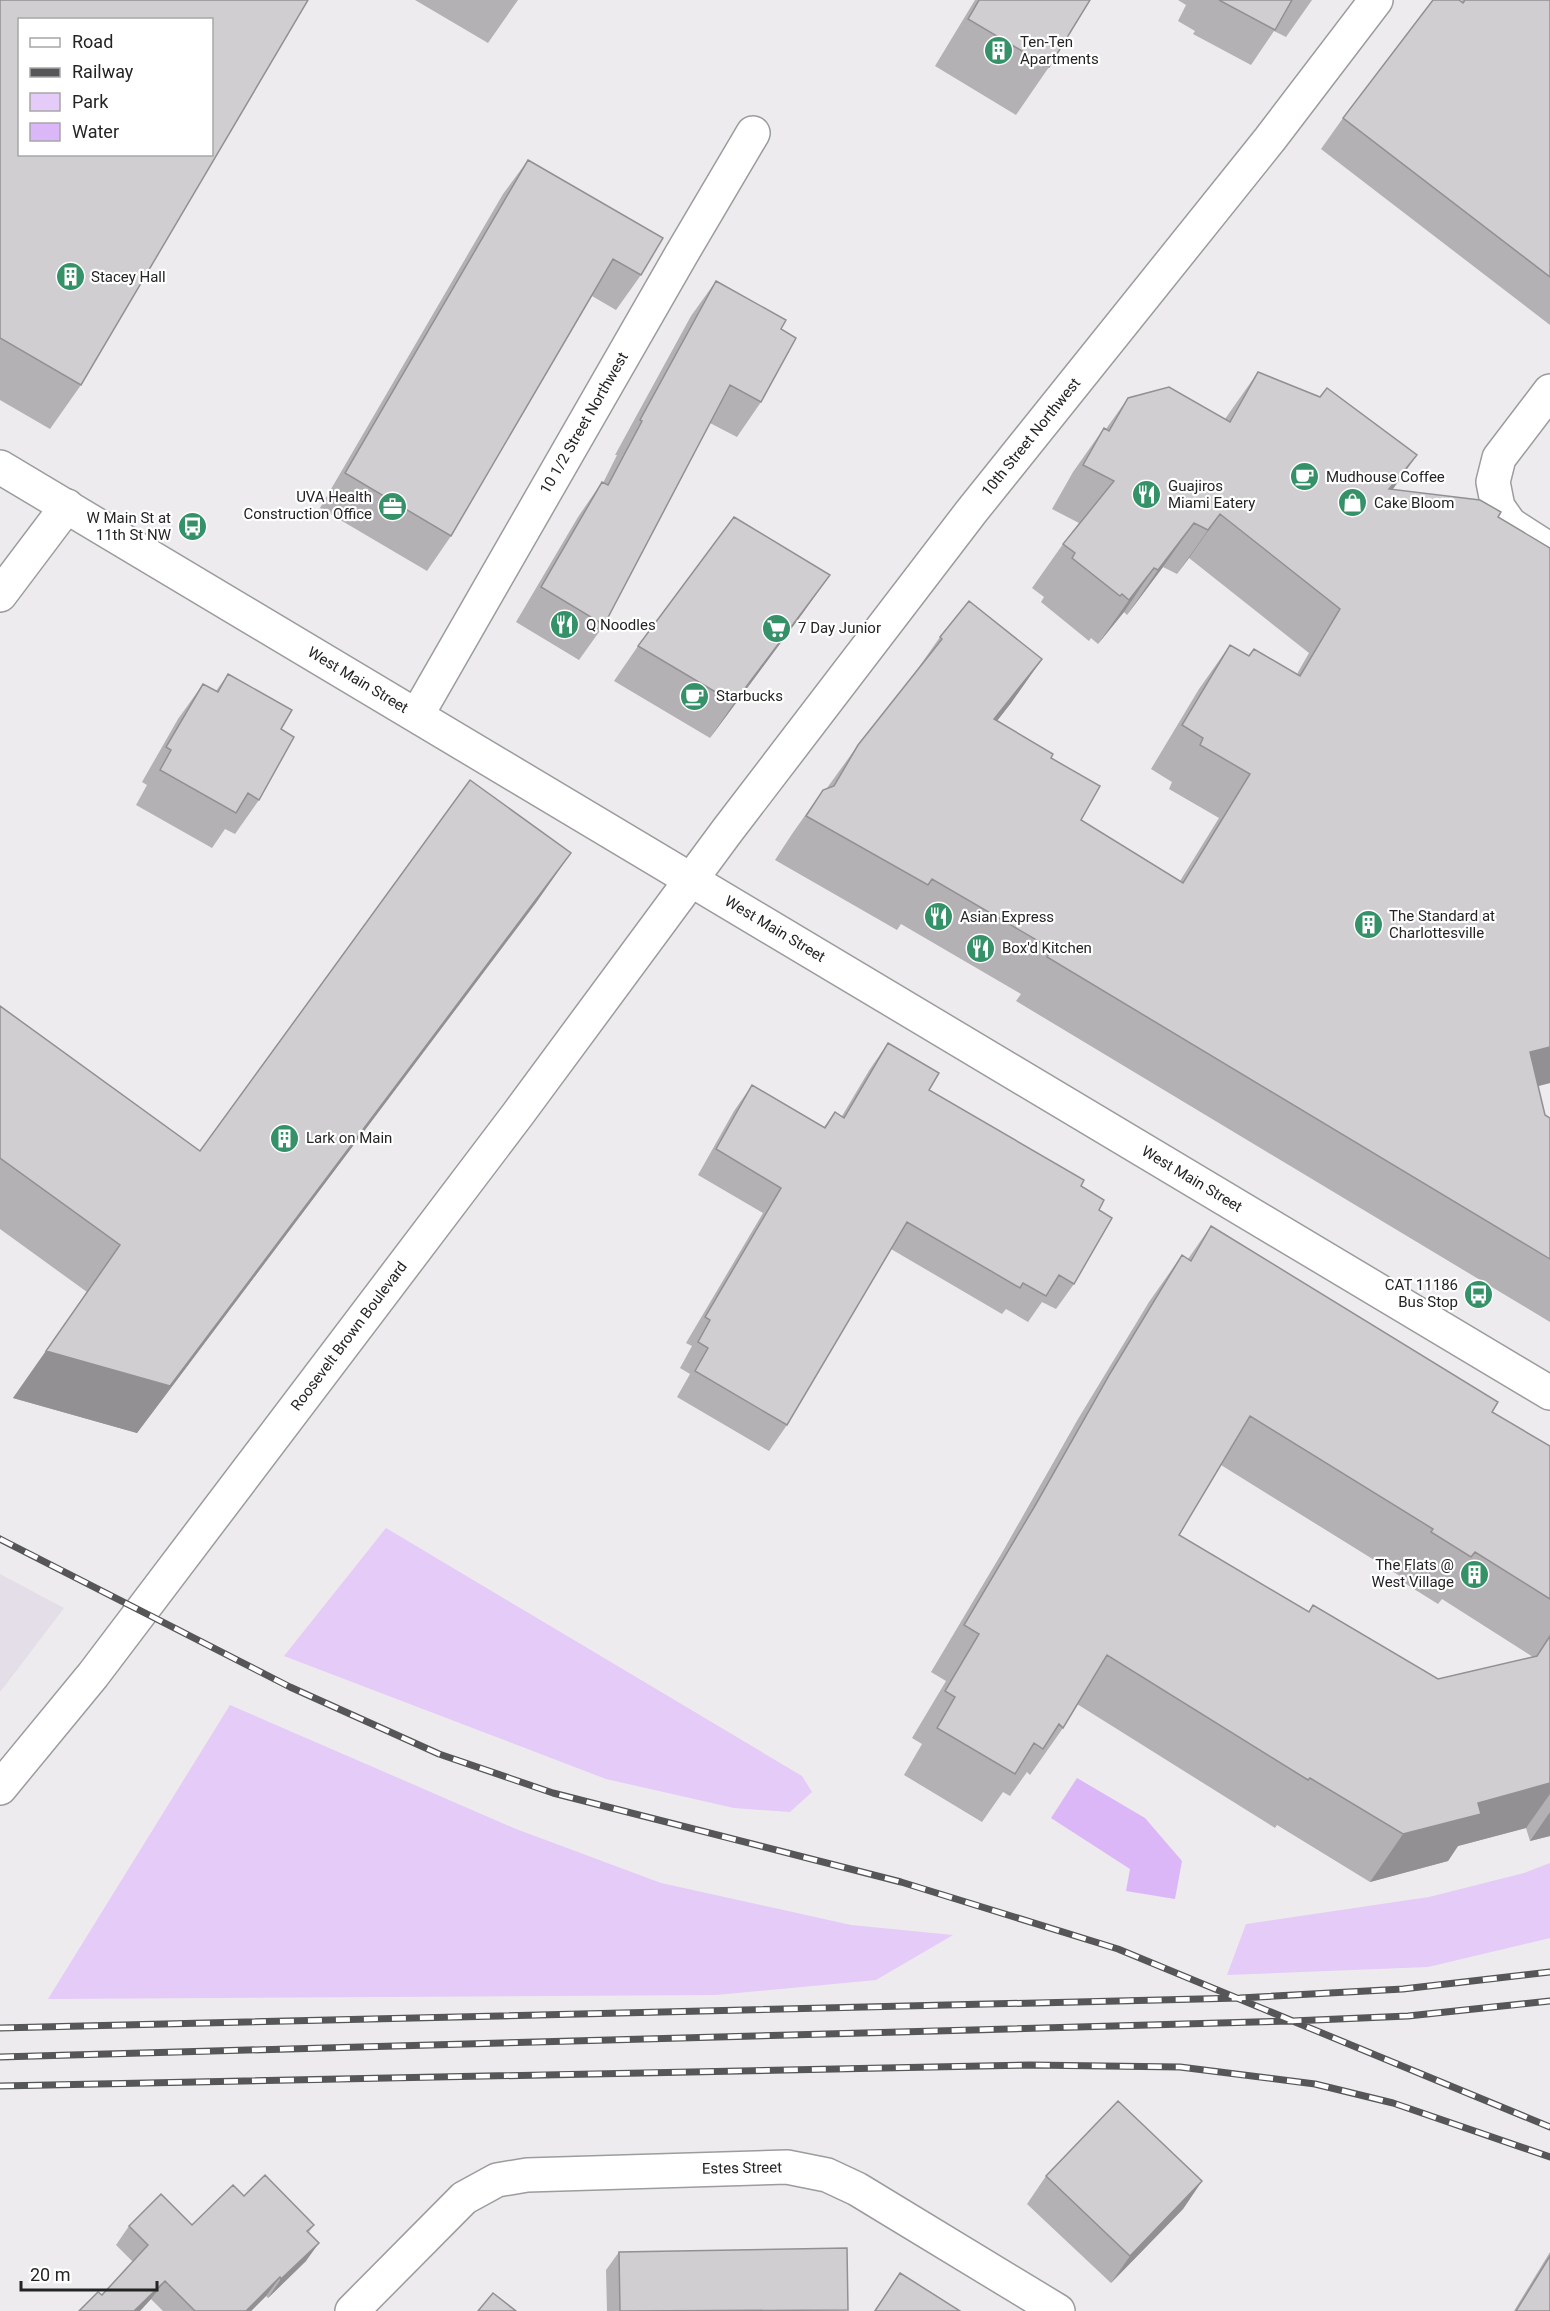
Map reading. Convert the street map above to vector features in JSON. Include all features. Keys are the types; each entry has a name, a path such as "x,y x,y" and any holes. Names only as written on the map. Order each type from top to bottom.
{"main road":[{"name":"10th Street Northwest","path":"691,879 970,512 1270,139 1376,0"},
{"name":"10 1/2 Street Northwest","path":"417,715 753,133"},
{"path":"1550,391 1499,458 1493,482 1498,507 1510,524 1550,550"},
{"name":"West Main Street","path":"0,467 1550,1393"},
{"path":"0,595 66,506"},
{"name":"Roosevelt Brown Boulevard","path":"0,1788 93,1675 518,1114 691,879"},
{"name":"Estes Street","path":"352,2311 464,2198 497,2180 527,2175 787,2167 827,2175 857,2189 1058,2311"}],"shaded area":[{"path":"0,1574 64,1608 0,1692"}],"green space":[{"path":"386,1528 802,1776 812,1792 790,1812 734,1808 606,1779 284,1656"},
{"path":"230,1705 516,1829 661,1883 851,1925 953,1935 876,1980 716,1995 48,1999"},
{"path":"1550,1863 1550,1938 1428,1967 1227,1975 1246,1924 1429,1897 1524,1873"}],"water":[{"path":"1077,1778 1145,1818 1182,1861 1175,1899 1126,1891 1130,1869 1051,1818"}],"building":[{"name":"Stacey Hall","path":"0,0 308,0 81,385 0,338"},
{"path":"979,0 1090,0 1049,67 968,19"},
{"path":"1219,0 1292,0 1275,30"},
{"path":"1433,0 1459,0 1463,3 1465,0 1550,0 1550,277 1343,118"},
{"path":"528,160 663,238 641,275 613,259 451,536 345,473"},
{"path":"716,281 786,320 781,329 796,338 761,402 730,385 604,625 541,587 602,482 608,485 642,421 640,420"},
{"name":"The Standard at Charlottesville","path":"1258,372 1320,397 1327,388 1417,455 1389,489 1480,500 1501,512 1498,517 1550,548 1550,1047 1530,1052 1545,1115 1550,1118 1550,1259 1047,957 1052,949 932,879 928,885 806,816 823,790 834,786 858,745 942,639 940,637 969,601 1042,659 994,719 1053,754 1051,758 1100,786 1081,820 1183,883 1250,774 1200,745 1203,738 1182,725 1230,645 1249,656 1254,649 1300,676 1340,609 1220,514 1208,530 1194,523 1158,570 1154,568 1129,600 1122,594 1120,596 1072,558 1075,553 1063,544 1114,481 1083,465 1104,428 1109,431 1128,398 1169,387 1230,422"},
{"path":"734,517 830,575 734,703 638,646"},
{"path":"228,674 292,710 281,729 294,737 259,800 248,793 236,813 160,770 171,750 166,747 203,684 218,692"},
{"name":"Lark on Main","path":"470,780 571,853 170,1386 46,1351 120,1245 0,1158 0,1006 200,1151"},
{"path":"888,1043 939,1073 929,1090 1084,1180 1081,1186 1104,1200 1099,1210 1112,1218 1074,1284 1059,1275 1046,1296 1023,1283 1020,1288 907,1222 787,1425 695,1371 708,1348 698,1342 710,1320 705,1317 781,1188 716,1149 752,1085 825,1128 835,1112 844,1118"},
{"name":"The Flats @ West Village","path":"1211,1226 1498,1402 1492,1412 1550,1446 1550,1599 1475,1552 1471,1557 1431,1532 1433,1529 1250,1416 1179,1535 1309,1612 1313,1605 1438,1679 1537,1656 1550,1636 1550,1783 1478,1803 1481,1814 1403,1834 1310,1778 1308,1780 1107,1655 1063,1728 1059,1724 1043,1749 1034,1743 1015,1774 937,1728 955,1697 945,1691 979,1634 964,1625 1182,1255 1191,1261"},
{"path":"1118,2101 1202,2181 1130,2256 1046,2176"},
{"path":"265,2175 314,2225 307,2231 319,2243 246,2311 195,2311 165,2281 134,2311 79,2311 98,2292 102,2295 148,2245 129,2226 161,2194 192,2225 233,2185 244,2196"},
{"path":"847,2248 848,2310 620,2311 619,2252"},
{"path":"1550,2256 1550,2311 1516,2311"},
{"path":"900,2273 960,2311 875,2311"},
{"path":"493,2293 516,2311 478,2311"}],"railway":[{"path":"0,1539 290,1687 439,1754 553,1793 901,1882 1118,1949 1550,2127"},
{"path":"0,2028 1240,1998 1403,1989 1550,1972"},
{"path":"0,2057 1292,2021 1408,2016 1550,2001"},
{"path":"0,2086 1030,2065 1180,2067 1315,2084 1393,2103 1550,2157"}],"place":[{"name":"Ten-Ten Apartments","path":"999,51"},
{"name":"Stacey Hall","path":"70,277"},
{"name":"Mudhouse Coffee","path":"1305,477"},
{"name":"Guajiros Miami Eatery","path":"1147,495"},
{"name":"Cake Bloom","path":"1353,503"},
{"name":"UVA Health Construction Office","path":"393,506"},
{"name":"W Main St at 11th St NW","path":"192,527"},
{"name":"Q Noodles","path":"565,625"},
{"name":"7 Day Junior","path":"777,628"},
{"name":"Starbucks","path":"695,696"},
{"name":"Asian Express","path":"939,917"},
{"name":"The Standard at Charlottesville","path":"1368,925"},
{"name":"Box'd Kitchen","path":"981,948"},
{"name":"Lark on Main","path":"285,1138"},
{"name":"CAT 11186 Bus Stop","path":"1479,1294"},
{"name":"The Flats @ West Village","path":"1475,1574"}]}
